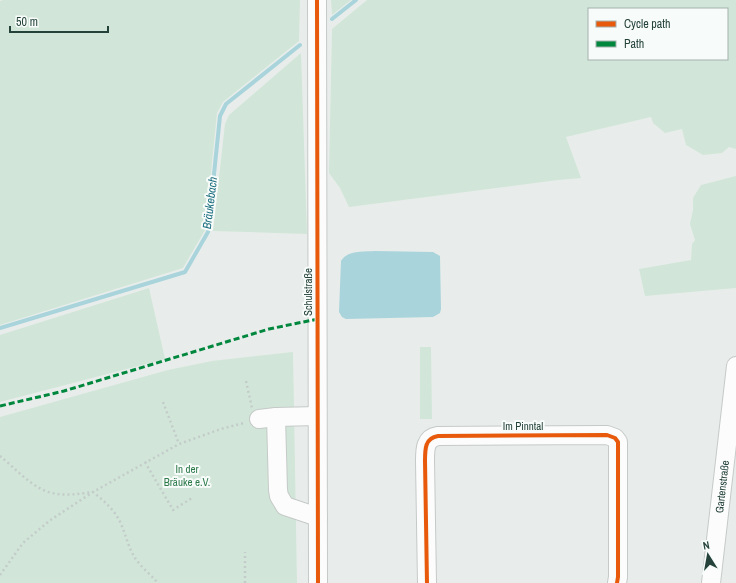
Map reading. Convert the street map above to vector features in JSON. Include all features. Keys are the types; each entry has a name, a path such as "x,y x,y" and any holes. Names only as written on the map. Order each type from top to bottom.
{"street":[{"name":"Schulstraße","path":"317,0 318,583"},
{"name":"Gartenstraße","path":"711,583 736,366"},
{"path":"318,416 263,418 279,496 285,506 318,517"},
{"name":"Im Pinntal","path":"427,583 425,461 426,447 429,439 433,436 592,435 607,435 615,438 618,442 617,583"}],"path":[{"path":"0,575 23,543 49,521 93,492 179,444 221,429 263,418 246,381"},
{"path":"164,402 179,444"},
{"path":"0,456 37,487 52,493 70,495 93,492 103,500 122,524 125,537 135,558 158,583"},
{"path":"145,462 173,510 192,498"},
{"path":"245,583 246,552"}],"green space":[{"path":"300,0 299,41 223,102 217,113 205,230 183,268 0,325 0,1"},
{"path":"331,0 351,0 332,15"},
{"path":"367,0 736,0 736,149 729,147 722,153 703,155 686,145 682,129 665,133 653,123 651,117 566,137 581,178 349,207 340,188 329,173 332,29"},
{"path":"301,53 307,234 213,231 225,124 229,115"},
{"path":"736,176 736,288 645,296 639,269 691,260 692,244 695,240 690,224 693,210 693,198 701,185"},
{"path":"149,288 165,359 0,402 0,335"},
{"path":"420,347 431,347 432,419 420,419"},
{"name":"In der Bräuke e.V.","path":"293,352 297,583 0,583 0,417 168,370 212,361"}],"water":[{"path":"375,251 433,252 440,256 440,313 433,317 346,319 342,317 339,312 341,261 344,257 351,253"}],"waterway":[{"name":"Bräukebach","path":"332,19 356,0"},
{"name":"Bräukebach","path":"0,328 185,272 208,232 220,116 226,104 300,45"}],"marked path":[{"path":"0,406 64,391 269,329 318,319"}],"cycle path":[{"path":"317,0 318,583"},
{"path":"427,583 425,457 426,448 430,439 438,436 607,435 615,438 618,442 617,583"}]}
